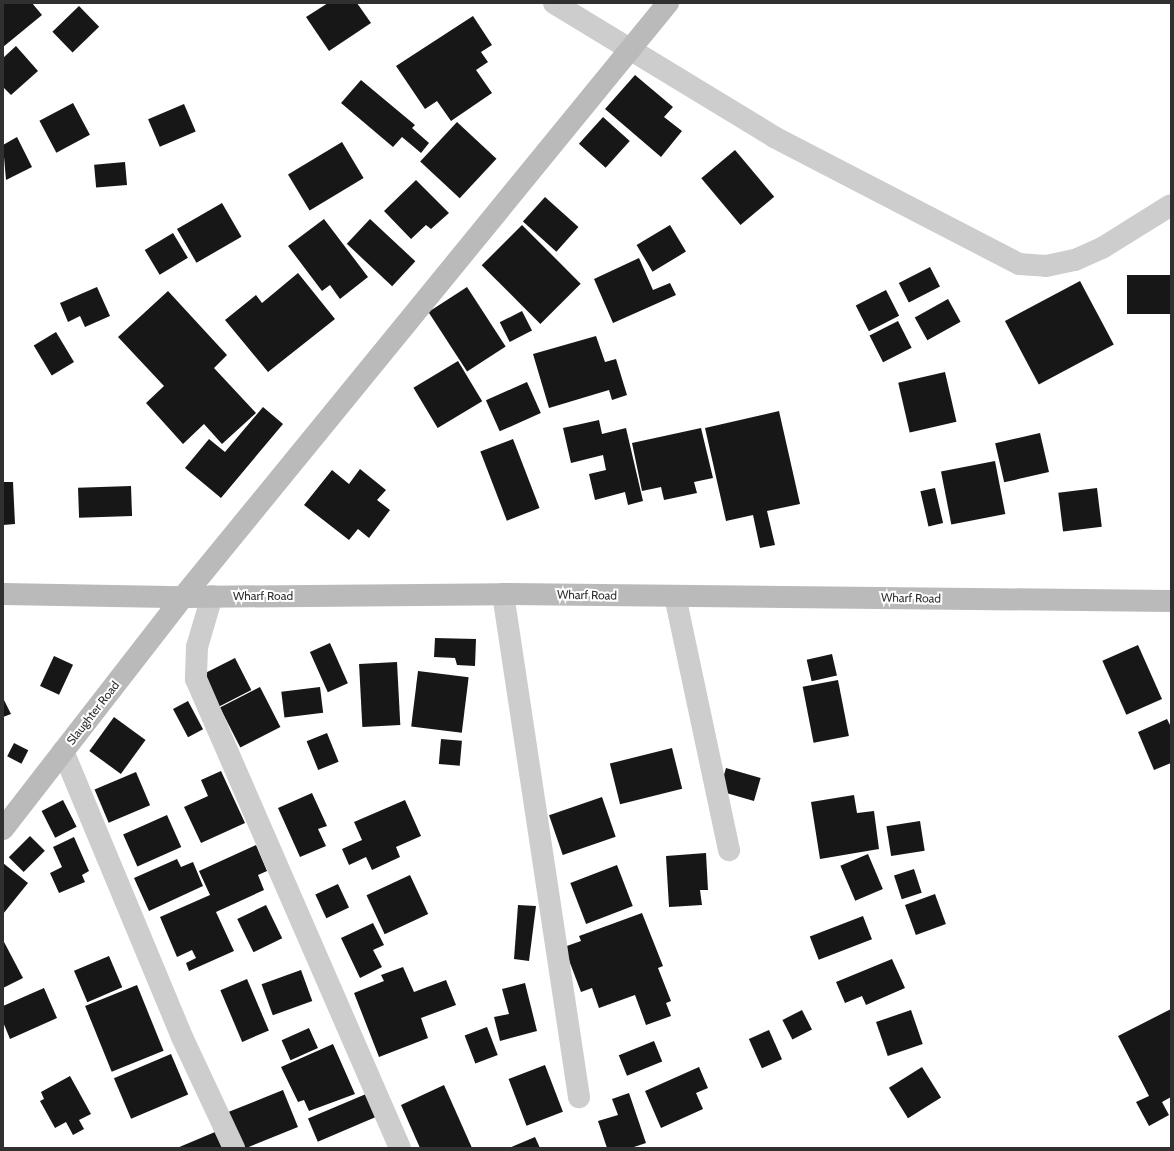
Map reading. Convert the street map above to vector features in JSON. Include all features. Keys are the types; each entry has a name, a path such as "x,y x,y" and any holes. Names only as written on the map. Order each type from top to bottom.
{"main road":[{"name":"Slaughter Road","path":"3,829 183,597 631,51 668,3"},
{"name":"Wharf Road","path":"3,594 183,597 503,594 1171,601"}],"street":[{"path":"554,3 774,137 1019,264 1046,266 1075,260 1102,248 1171,205"},
{"path":"503,594 579,1097"},
{"path":"212,596 197,647 196,679 400,1148"},
{"path":"675,596 729,850"},
{"path":"64,751 182,1037 234,1148"}],"building":[{"path":"3,3 32,3 42,15 3,47"},
{"path":"328,3 357,3 371,23 329,51 306,17"},
{"path":"79,6 99,27 73,53 52,32"},
{"path":"473,16 492,45 481,52 488,62 476,70 492,93 451,121 437,101 425,109 396,66"},
{"path":"16,46 38,71 11,95 3,87 3,58"},
{"path":"635,75 673,107 664,117 682,131 661,157 605,109"},
{"path":"361,80 415,125 412,128 429,143 421,153 402,137 393,147 341,103"},
{"path":"73,103 90,135 56,153 39,121"},
{"path":"184,104 196,132 160,147 148,119"},
{"path":"603,117 630,141 606,168 579,144"},
{"path":"457,122 496,159 460,198 420,161"},
{"path":"17,137 32,167 6,180 3,145"},
{"path":"342,142 364,178 310,210 288,174"},
{"path":"735,150 774,197 741,225 701,178"},
{"path":"125,162 127,185 96,188 94,165"},
{"path":"416,180 449,213 431,229 426,225 411,239 384,211"},
{"path":"545,197 578,227 556,252 523,222"},
{"path":"222,203 242,237 196,263 177,229"},
{"path":"324,219 368,277 340,299 330,285 322,291 288,246"},
{"path":"370,219 415,261 392,286 347,244"},
{"path":"522,225 581,284 540,324 482,265"},
{"path":"670,225 686,252 653,272 637,245"},
{"path":"173,233 188,258 160,275 145,250"},
{"path":"639,258 653,290 670,283 676,295 613,323 594,279"},
{"path":"930,267 940,287 909,302 899,283"},
{"path":"298,273 335,319 268,372 225,320 256,295 262,303"},
{"path":"1127,275 1171,275 1171,314 1127,314"},
{"path":"1080,281 1114,345 1039,384 1005,321"},
{"path":"97,287 110,316 85,327 80,316 68,322 60,303"},
{"path":"467,287 506,347 467,372 428,312"},
{"path":"886,290 899,316 869,331 856,305"},
{"path":"168,291 227,355 214,368 256,413 222,444 204,424 183,444 146,403 164,386 118,337"},
{"path":"948,299 961,322 927,340 915,317"},
{"path":"522,311 532,331 510,342 500,322"},
{"path":"898,321 912,348 883,362 869,336"},
{"path":"56,332 74,362 52,375 34,345"},
{"path":"596,336 605,362 616,359 627,395 612,400 609,390 549,408 533,354"},
{"path":"458,361 482,401 438,428 413,388"},
{"path":"945,372 956,422 910,432 898,383"},
{"path":"527,382 541,413 500,431 486,400"},
{"path":"263,407 283,424 221,498 185,468 209,439 225,452"},
{"path":"779,411 800,504 767,511 775,545 760,548 753,515 726,521 705,428"},
{"path":"599,420 602,434 626,428 643,501 628,505 625,492 595,500 589,474 606,470 603,455 571,463 563,428"},
{"path":"701,428 713,478 694,482 697,493 664,500 661,487 642,491 632,443"},
{"path":"1040,433 1049,472 1004,482 995,443"},
{"path":"513,439 540,508 507,521 480,452"},
{"path":"995,461 1005,514 951,525 941,471"},
{"path":"360,469 386,490 377,500 390,510 369,538 358,529 349,540 304,505 332,470 349,484"},
{"path":"3,482 13,482 15,524 3,525"},
{"path":"131,486 132,516 79,518 78,488"},
{"path":"935,488 943,523 928,526 920,491"},
{"path":"1097,488 1102,527 1063,531 1058,493"},
{"path":"435,638 476,639 475,666 457,665 455,658 434,657"},
{"path":"330,643 348,683 328,692 310,652"},
{"path":"1138,645 1162,699 1126,715 1102,661"},
{"path":"832,654 837,675 812,681 807,660"},
{"path":"54,656 73,665 59,695 40,686"},
{"path":"235,658 251,690 215,709 198,677"},
{"path":"397,662 400,725 362,727 359,664"},
{"path":"418,671 469,677 462,733 411,727"},
{"path":"838,680 849,736 814,743 803,687"},
{"path":"260,687 280,727 240,748 220,707"},
{"path":"320,687 323,713 284,718 281,692"},
{"path":"3,698 11,714 3,717"},
{"path":"188,701 203,729 188,737 173,709"},
{"path":"114,717 146,740 121,774 89,751"},
{"path":"1167,719 1171,727 1171,763 1154,770 1138,732"},
{"path":"327,733 339,762 318,770 307,741"},
{"path":"441,739 462,741 460,766 439,764"},
{"path":"14,743 28,750 21,764 7,756"},
{"path":"672,748 682,789 620,804 610,763"},
{"path":"726,768 761,778 754,801 719,791"},
{"path":"221,771 245,823 201,843 184,807 208,796 201,780"},
{"path":"136,772 150,805 109,823 95,790"},
{"path":"312,793 327,826 318,829 326,846 300,857 278,808"},
{"path":"854,795 857,813 874,811 879,849 820,859 811,802"},
{"path":"602,797 616,837 563,855 549,815"},
{"path":"63,800 77,827 55,838 42,811"},
{"path":"405,800 421,836 396,847 400,857 372,870 366,857 349,865 342,849 362,840 354,822"},
{"path":"167,815 181,847 137,866 123,835"},
{"path":"920,821 925,851 891,856 886,826"},
{"path":"30,836 45,851 24,872 9,857"},
{"path":"74,837 89,871 82,875 85,882 59,893 50,873 62,867 53,847"},
{"path":"256,845 267,871 258,875 264,890 216,912 234,951 189,971 186,963 196,958 192,950 177,957 160,917 210,895 199,871"},
{"path":"706,853 708,890 700,890 702,905 669,907 666,856"},
{"path":"868,854 883,889 855,901 840,866"},
{"path":"177,859 181,867 193,862 203,886 149,911 134,878"},
{"path":"3,863 28,883 3,914"},
{"path":"617,865 633,906 586,924 570,883"},
{"path":"914,869 922,893 902,899 894,875"},
{"path":"410,875 428,914 385,934 366,895"},
{"path":"338,884 349,908 326,918 315,895"},
{"path":"935,894 946,924 916,935 905,905"},
{"path":"266,905 282,938 253,952 237,919"},
{"path":"518,905 536,906 529,961 514,959"},
{"path":"642,913 663,966 658,968 671,1001 666,1003 671,1016 646,1025 635,995 599,1008 592,988 581,992 564,947 581,941 579,936"},
{"path":"863,916 872,939 819,960 810,936"},
{"path":"373,923 384,945 373,950 382,967 360,978 341,938"},
{"path":"3,940 23,978 3,988"},
{"path":"109,956 122,987 87,1002 74,971"},
{"path":"892,959 905,988 866,1005 862,996 845,1003 836,982"},
{"path":"403,967 414,992 446,980 456,1005 421,1018 428,1038 379,1057 354,993 384,981 381,975"},
{"path":"301,970 312,1001 273,1015 262,984"},
{"path":"247,979 269,1031 242,1042 220,990"},
{"path":"525,983 537,1031 500,1041 494,1017 509,1014 502,989"},
{"path":"137,985 164,1051 112,1072 85,1006"},
{"path":"44,988 57,1018 10,1039 3,1022 3,1006"},
{"path":"1171,1009 1171,1097 1162,1102 1169,1115 1149,1126 1136,1102 1149,1096 1118,1036"},
{"path":"802,1010 812,1030 792,1040 782,1020"},
{"path":"911,1010 923,1044 888,1056 876,1022"},
{"path":"487,1027 498,1055 475,1064 465,1036"},
{"path":"309,1028 318,1048 291,1060 282,1040"},
{"path":"769,1030 782,1059 762,1068 749,1039"},
{"path":"654,1041 662,1061 627,1076 619,1055"},
{"path":"333,1044 355,1094 309,1111 304,1100 298,1102 281,1067"},
{"path":"171,1054 188,1095 131,1119 114,1078"},
{"path":"545,1065 563,1112 527,1126 509,1079"},
{"path":"699,1067 708,1088 696,1093 703,1109 661,1128 645,1091"},
{"path":"922,1067 941,1098 908,1118 889,1088"},
{"path":"70,1076 91,1114 79,1120 84,1129 73,1135 66,1122 55,1128 40,1101 44,1099 41,1092"},
{"path":"444,1085 472,1148 420,1148 401,1105"},
{"path":"283,1090 298,1127 246,1148 243,1148 228,1112"},
{"path":"629,1093 646,1143 631,1148 607,1148 598,1121 618,1115 612,1099"},
{"path":"366,1094 376,1117 318,1142 308,1119"},
{"path":"215,1132 222,1148 177,1148"},
{"path":"535,1137 540,1148 509,1148"}]}
